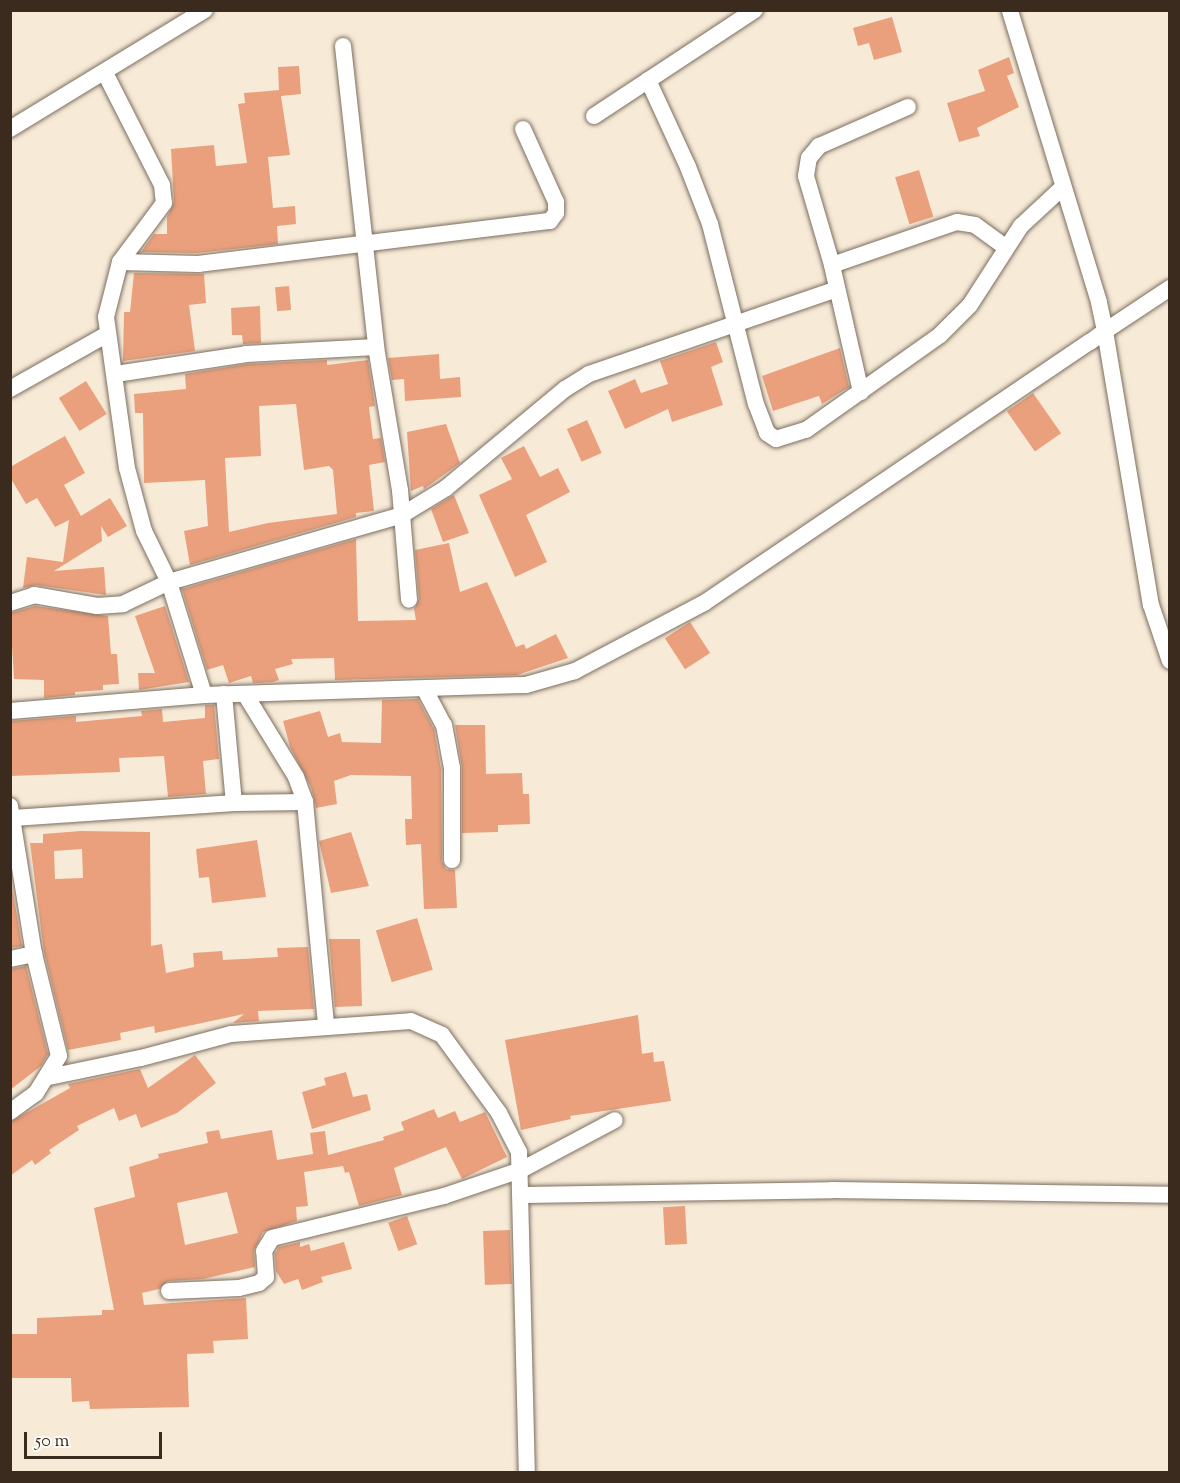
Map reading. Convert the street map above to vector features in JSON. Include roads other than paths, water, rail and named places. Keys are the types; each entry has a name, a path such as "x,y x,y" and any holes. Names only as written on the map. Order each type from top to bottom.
{"street":[{"path":"10,129 205,10"},
{"path":"594,116 755,10"},
{"path":"1010,10 1105,331 1151,605 1170,661"},
{"path":"344,46 364,244 376,346 402,515 409,600"},
{"path":"105,73 162,185 164,203 120,262 106,317 106,335 116,374 127,468 144,531 169,582 204,695"},
{"path":"648,80 688,167 710,224 756,404 767,433 776,439 806,430 940,335 970,305 1005,247 1021,226 1062,188"},
{"path":"861,392 832,265 806,176 809,158 819,146 908,107"},
{"path":"120,262 198,264 550,221 556,213 556,202 523,129"},
{"path":"832,265 957,222 975,225 1005,247"},
{"path":"10,711 204,695 425,690 526,685 575,671 704,603 1170,288"},
{"path":"10,603 34,595 97,606 123,604 169,582 402,515 446,488 565,389 590,374 837,289"},
{"path":"10,389 106,335"},
{"path":"116,374 246,354 376,346"},
{"path":"425,690 444,724 452,768 452,860"},
{"path":"224,694 234,803"},
{"path":"245,694 297,777 305,802 326,1024"},
{"path":"10,1112 36,1093 49,1077 58,1056 34,954 12,812 305,802"},
{"path":"10,959 34,954"},
{"path":"49,1077 141,1058 231,1034 326,1024 411,1021 442,1035 499,1113 519,1152 523,1196 528,1473"},
{"path":"169,1291 238,1288 259,1283 266,1277 265,1244 272,1238 444,1196 521,1170 615,1120"},
{"path":"523,1196 832,1190 1170,1196"}]}
